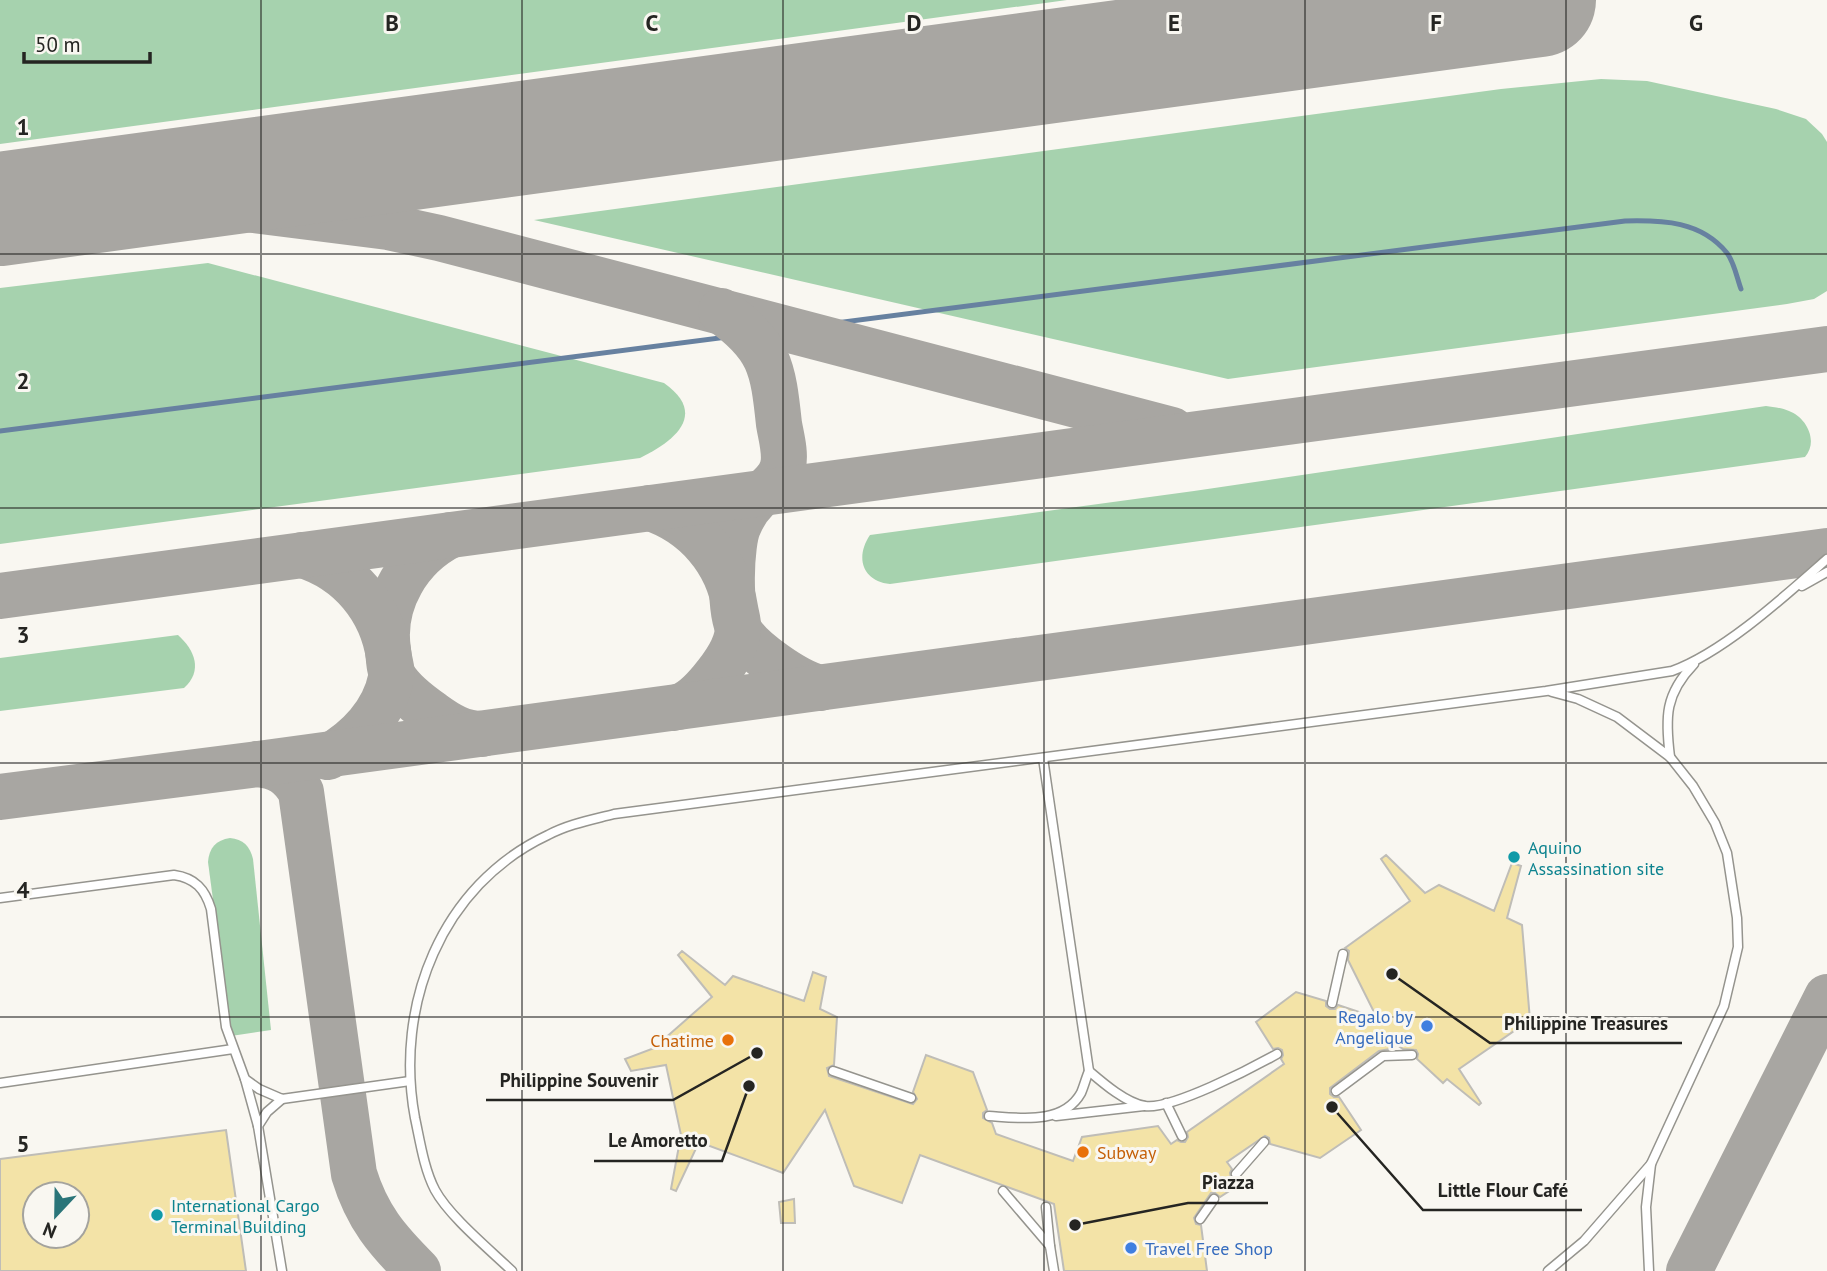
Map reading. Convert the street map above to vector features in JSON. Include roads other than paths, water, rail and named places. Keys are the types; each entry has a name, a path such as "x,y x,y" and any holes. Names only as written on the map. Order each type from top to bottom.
{"lane":[{"path":"512,1271 436,1193 430,1180 410,1081 413,1014 424,974 457,911 487,879 523,850 546,836 575,823 614,814 1546,691 1661,673 1698,659 1788,594 1827,559"},
{"path":"1788,594 1827,572"},
{"path":"1670,757 1667,731 1672,693 1682,676 1698,659"},
{"path":"1546,691 1578,699 1617,717 1670,757 1693,786 1715,823 1727,853 1737,918 1738,947 1724,1006 1651,1164 1584,1241 1548,1271"},
{"path":"1043,758 1089,1072 1074,1101 1053,1116"},
{"path":"0,898 174,875 187,877 207,895 226,1027 258,1126 282,1271"},
{"path":"1332,1003 1343,954"},
{"path":"0,1083 233,1049"},
{"path":"989,1116 1053,1116 1166,1103 1240,1074 1277,1054"},
{"path":"1336,1091 1383,1056 1412,1055"},
{"path":"833,1071 911,1098"},
{"path":"1089,1072 1107,1087 1145,1106"},
{"path":"245,1079 259,1089 282,1099 410,1081"},
{"path":"258,1126 267,1112 282,1099"},
{"path":"1166,1103 1182,1136"},
{"path":"1236,1174 1264,1142"},
{"path":"1649,1271 1646,1207 1651,1164"},
{"path":"1003,1191 1050,1246"},
{"path":"1200,1219 1214,1199"},
{"path":"1046,1208 1054,1271"}],"waterway":[{"path":"0,431 1625,221 1667,222 1705,234 1727,253 1741,289"}],"place":[{"name":"Aquino Assassination site","path":"1514,857"},
{"name":"Philippine Treasures","path":"1392,974"},
{"name":"Regalo by Angelique","path":"1427,1026"},
{"name":"Chatime","path":"728,1040"},
{"name":"Philippine Souvenir","path":"757,1053"},
{"name":"Le Amoretto","path":"749,1086"},
{"name":"Little Flour Café","path":"1332,1107"},
{"name":"Subway","path":"1083,1152"},
{"name":"International Cargo Terminal Building","path":"157,1215"},
{"name":"Piazza","path":"1075,1225"},
{"name":"Travel Free Shop","path":"1131,1248"}]}
